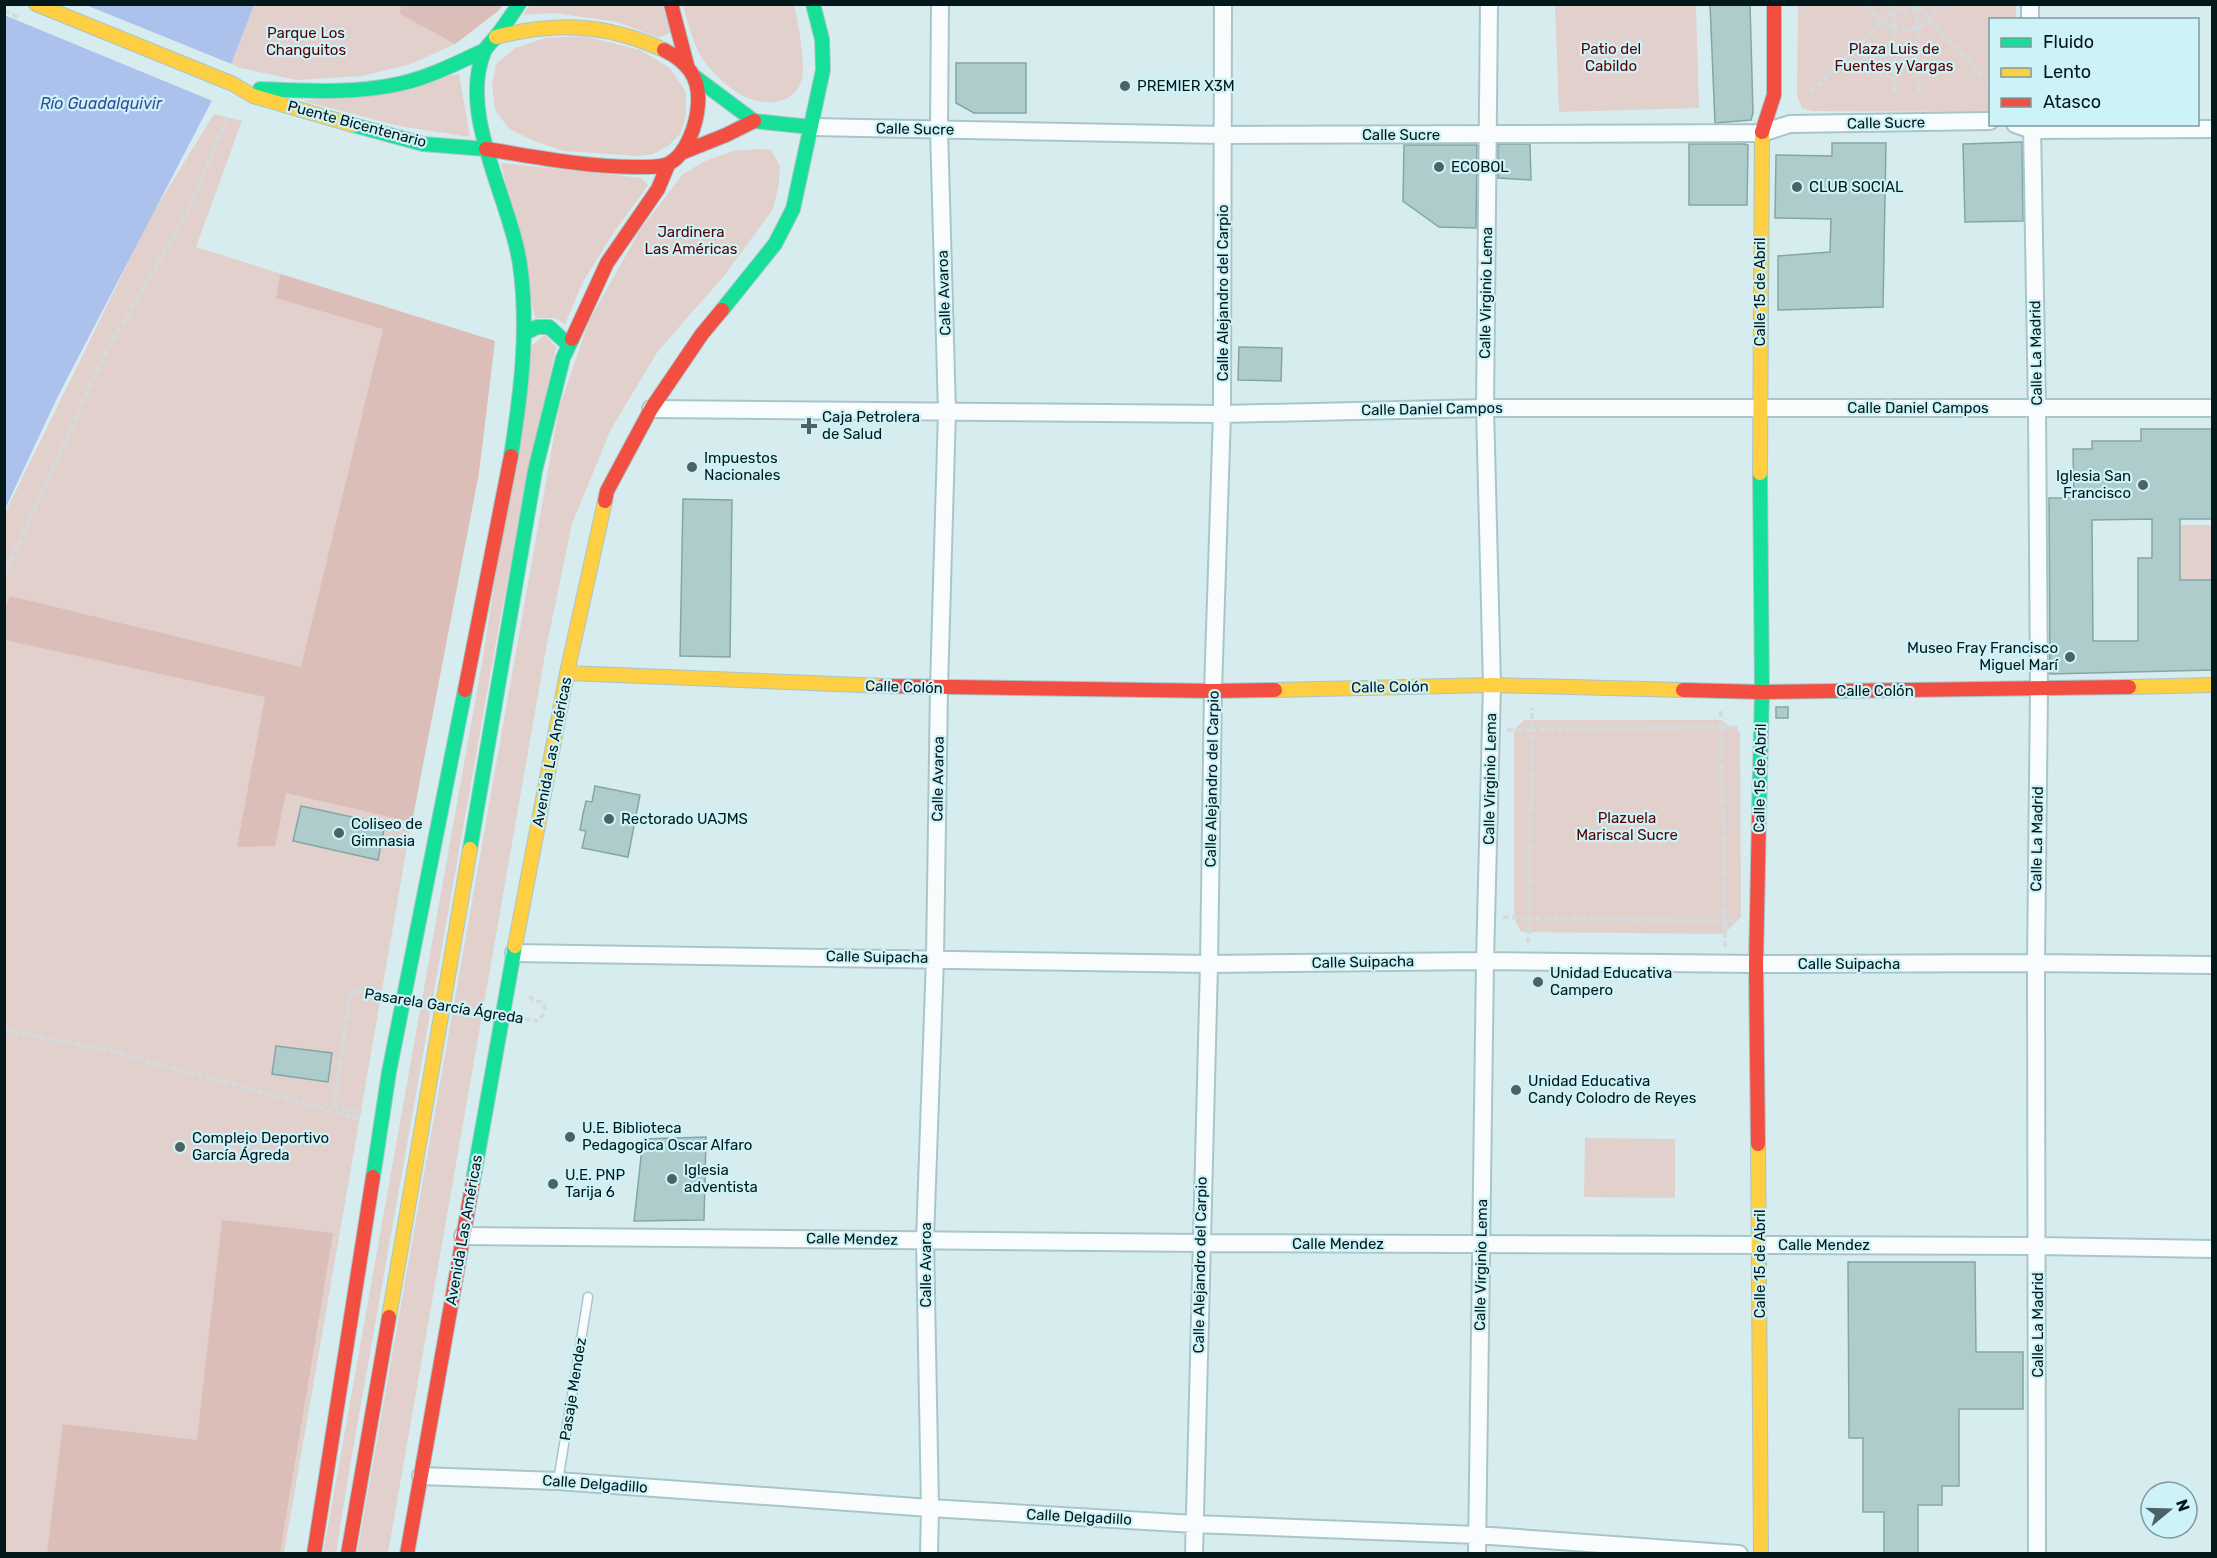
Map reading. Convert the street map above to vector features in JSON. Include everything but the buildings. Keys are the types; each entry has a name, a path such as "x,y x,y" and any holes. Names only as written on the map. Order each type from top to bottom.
{"main road":[{"name":"Puente Bicentenario","path":"36,4 233,84 253,96 423,144 486,149"},
{"path":"314,1554 389,1072 508,473 522,388 525,333 520,263 486,149 476,74 484,50 519,4"},
{"path":"671,4 687,65 695,77 754,121 811,127"},
{"name":"Avenida Las Américas","path":"407,1554 514,953 567,673 607,491 651,409 702,334 775,244 793,209 823,70 822,39 813,4"},
{"name":"Calle 15 de Abril","path":"1761,1554 1756,964 1762,692 1759,407 1762,133 1774,95 1774,4"},
{"path":"496,37 526,29 587,27 645,42 669,53 687,65"},
{"name":"Puente Bicentenario","path":"233,84 256,88 300,90 363,88 394,84 458,63 484,50"},
{"path":"348,1554 535,471 563,358 569,345 607,263 658,189 668,165 681,153 695,125 698,96 695,77"},
{"path":"681,153 754,121"},
{"path":"486,149 573,163 624,168 668,165"},
{"path":"525,333 537,327 549,327 569,345"},
{"name":"Calle Colón","path":"567,673 939,688 1213,691 1492,685 1762,692 2039,690 2212,685"}],"street":[{"name":"Calle Avaroa","path":"929,1554 925,1240 935,958 939,688 947,411 939,129 940,4"},
{"name":"Calle Alejandro del Carpio","path":"1194,1554 1209,964 1213,691 1222,414 1223,4"},
{"name":"Calle Virginio Lema","path":"1477,1554 1485,961 1492,685 1485,408 1489,4"},
{"name":"Calle Sucre","path":"811,127 1223,135 1488,135 1762,133 1790,124 1989,122"},
{"path":"2032,127 2212,129"},
{"name":"Calle La Madrid","path":"2032,127 2039,690 2036,963 2037,1554"},
{"name":"Calle Daniel Campos","path":"651,409 1222,414 1485,408 2212,408"},
{"name":"Calle Suipacha","path":"514,953 1209,964 1528,961 1725,964 2212,965"},
{"name":"Calle Mendez","path":"464,1236 1201,1244 2038,1246 2212,1249"},
{"name":"Calle Delgadillo","path":"421,1476 558,1481 930,1508 1194,1524 1477,1535 1739,1554"}],"lane":[{"name":"Pasaje Mendez","path":"558,1481 588,1297"}],"path":[{"path":"1867,4 1880,23 1893,29 1906,30 1918,27 1929,19 1938,4"},
{"path":"1887,4 1894,10 1906,12 1918,5"},
{"path":"1918,5 1989,83"},
{"path":"1918,5 1919,92"},
{"path":"1810,92 1894,10"},
{"path":"1894,10 1894,92"},
{"path":"4,577 103,357 190,208 227,117"},
{"path":"1528,961 1533,686"},
{"path":"1722,691 1725,964"},
{"path":"1491,730 1761,729"},
{"path":"1487,917 1757,920"},
{"name":"Pasarela García Ágreda","path":"4,1030 106,1050 364,1119 364,1113 339,1108 334,1103 350,995 356,991 537,1021 545,1008 542,1002 534,1001 527,994"}],"green space":[{"name":"Parque Los Changuitos","path":"254,5 503,5 455,44 408,65 361,76 297,80 231,64"},
{"path":"530,5 662,5 671,32 659,38 617,22 555,13 523,15"},
{"path":"683,5 794,5 800,33 803,67 803,76 796,90 783,100 767,102 749,99 731,88 721,80 700,55"},
{"name":"Patio del Cabildo","path":"1555,5 1696,5 1699,108 1559,112"},
{"name":"Plaza Luis de Fuentes y Vargas","path":"1798,5 2016,5 2016,18 1989,18 1989,112 1812,111 1802,108 1797,96"},
{"path":"584,36 640,50 670,68 686,92 686,117 680,134 668,146 653,154 638,156 564,151 534,141 509,129 495,110 492,85 496,64 515,48 545,38"},
{"path":"459,74 470,137 399,126 303,101"},
{"name":"Complejo Deportivo García Ágreda","path":"214,114 242,121 196,247 495,341 284,1553 5,1553 4,515 151,216"},
{"name":"Jardinera Las Américas","path":"771,150 780,166 779,184 773,209 724,276 658,351 611,429 572,524 546,649 388,1553 357,1554 559,408 589,321 640,230 683,174 705,161 733,151"},
{"name":"Jardinera Las Américas","path":"501,163 642,178 648,185 612,235 583,282 565,324 555,318 535,318"},
{"path":"545,335 556,347 501,614 336,1553 323,1554 483,657 531,346"},
{"path":"2180,525 2212,525 2212,580 2180,580"},
{"name":"Plazuela Mariscal Sucre","path":"1524,720 1721,720 1740,732 1741,917 1724,934 1521,932 1514,918 1514,730"},
{"path":"1585,1138 1675,1139 1675,1198 1584,1197"}],"shaded area":[{"path":"401,4 503,5 455,44 400,14"},
{"path":"280,274 495,341 479,473 412,822 286,793 275,846 237,847 265,697 5,640 5,607 10,596 301,667 383,329 276,298"},
{"path":"222,1220 333,1233 280,1553 47,1553 63,1424 197,1440"}],"water":[{"name":"Río Guadalquivir","path":"5,5 254,5 231,64 57,398 5,509"}],"pier":[{"path":"5,5 86,5 234,65 215,102 4,15"}],"traffic: fast":[{"path":"511,456 523,361 523,289 515,240 489,158 477,103 478,77 485,49 519,4"},
{"path":"722,310 775,244 793,209 823,70 822,39 813,4"},
{"path":"260,89 332,91 386,86 424,77 485,50"},
{"path":"695,77 754,121 811,127"},
{"path":"353,125 423,144 486,149"},
{"path":"525,333 537,327 549,327 569,345"},
{"path":"470,849 535,471 563,358 572,339"},
{"path":"1759,815 1762,692 1760,473"},
{"path":"373,1177 389,1072 465,690"},
{"path":"473,1181 515,946"}],"traffic: slow":[{"path":"36,4 233,84 253,96 353,125"},
{"path":"496,37 540,29 582,28 622,35 664,50"},
{"path":"1760,473 1762,132"},
{"path":"515,946 567,673 605,501"},
{"path":"567,673 883,686"},
{"path":"1275,690 1492,685 1683,690"},
{"path":"2129,687 2212,685"},
{"path":"389,1317 470,849"},
{"path":"1758,1144 1761,1554"}],"traffic: jam":[{"path":"671,4 687,65"},
{"path":"1762,132 1774,95 1774,4"},
{"path":"486,149 617,167 649,167 668,164 681,154 690,138 696,120 698,95 691,72 680,60 664,50"},
{"path":"681,153 754,121"},
{"path":"572,339 607,263 658,189 668,165"},
{"path":"605,501 607,491 651,409 702,334 722,310"},
{"path":"465,690 511,456"},
{"path":"883,686 1275,690"},
{"path":"1683,690 1762,692 2129,687"},
{"path":"1758,1144 1756,964 1759,815"},
{"path":"314,1554 373,1177"},
{"path":"407,1554 473,1181"},
{"path":"348,1554 389,1317"}],"place":[{"name":"PREMIER X3M","path":"1125,86"},
{"name":"ECOBOL","path":"1439,167"},
{"name":"CLUB SOCIAL","path":"1797,187"},
{"name":"Caja Petrolera de Salud","path":"809,426"},
{"name":"Impuestos Nacionales","path":"692,467"},
{"name":"Iglesia San Francisco","path":"2143,485"},
{"name":"Museo Fray Francisco Miguel Marí","path":"2070,657"},
{"name":"Rectorado UAJMS","path":"609,819"},
{"name":"Coliseo de Gimnasia","path":"339,833"},
{"name":"Unidad Educativa Campero","path":"1538,982"},
{"name":"Unidad Educativa Candy Colodro de Reyes","path":"1516,1090"},
{"name":"U.E. Biblioteca Pedagogica Oscar Alfaro","path":"570,1137"},
{"name":"Complejo Deportivo García Ágreda","path":"180,1147"},
{"name":"Iglesia adventista","path":"672,1179"},
{"name":"U.E. PNP Tarija 6","path":"553,1184"}]}
